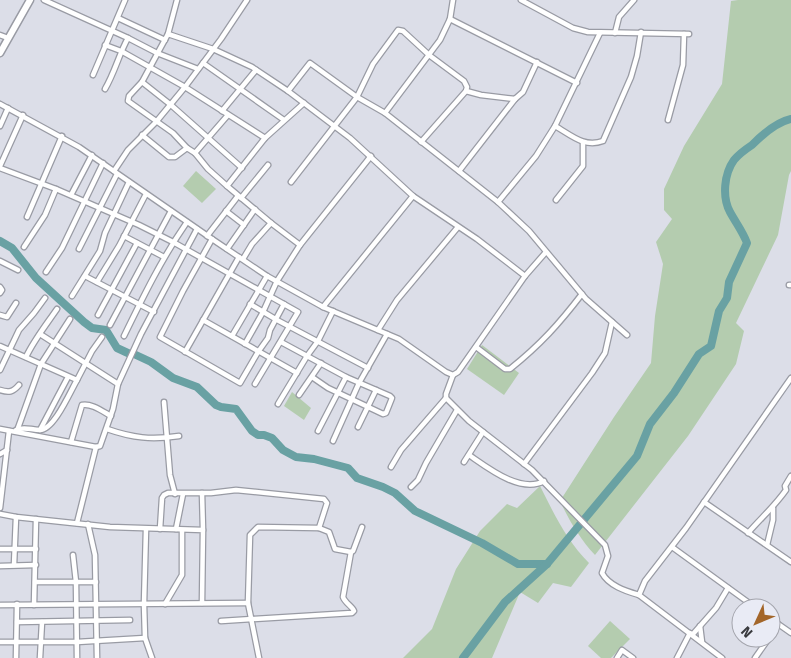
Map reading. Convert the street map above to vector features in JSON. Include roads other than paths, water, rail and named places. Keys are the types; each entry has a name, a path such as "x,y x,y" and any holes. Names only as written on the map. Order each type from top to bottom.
{"street":[{"path":"0,52 30,0"},
{"path":"44,0 128,38 157,54 198,69"},
{"path":"93,76 125,0"},
{"path":"177,0 168,34 142,82 129,96 128,101 173,133 239,197 300,245"},
{"path":"79,249 128,150 171,105 221,39 247,0"},
{"path":"385,113 440,40 450,19 453,0"},
{"path":"521,0 573,28 600,33 686,34 683,65 668,120"},
{"path":"615,33 619,17 634,0"},
{"path":"118,18 165,40"},
{"path":"450,19 577,83"},
{"path":"291,182 357,97 373,64 398,30 403,31 429,55 464,81 467,87 466,91 421,142"},
{"path":"556,126 583,143 594,144 603,141 631,77 641,32"},
{"path":"498,202 536,156 556,126 600,33"},
{"path":"168,34 213,49 256,70 288,91 371,156 413,196 477,239 525,276"},
{"path":"0,35 8,38"},
{"path":"105,89 114,74 121,51 128,38"},
{"path":"105,45 121,51 185,87 265,138"},
{"path":"459,171 523,92 538,62"},
{"path":"203,63 284,120"},
{"path":"288,91 310,64 357,97 385,113 498,202 529,231 582,294 626,335"},
{"path":"222,111 256,70"},
{"path":"142,82 242,168"},
{"path":"466,91 515,100"},
{"path":"227,186 265,138 304,103"},
{"path":"0,104 62,136 92,155 267,276 323,307 399,339 453,375"},
{"path":"0,126 8,108"},
{"path":"23,115 0,167 71,195 158,234 298,312 255,384"},
{"path":"195,153 228,115"},
{"path":"142,135 169,158 175,157 187,148"},
{"path":"27,217 62,136"},
{"path":"556,200 583,166 583,143"},
{"path":"71,195 92,155"},
{"path":"245,344 264,312 277,281 300,245 371,156"},
{"path":"46,272 62,248 103,164"},
{"path":"268,165 226,211 159,336 239,383 266,342 284,304"},
{"path":"72,296 100,251 105,233 130,182"},
{"path":"24,248 45,215 56,189"},
{"path":"97,282 146,194"},
{"path":"323,307 413,196"},
{"path":"227,249 255,209"},
{"path":"110,324 171,211"},
{"path":"226,211 244,225"},
{"path":"124,336 164,257 187,222"},
{"path":"184,352 229,274 271,223"},
{"path":"378,330 397,300 458,227"},
{"path":"0,429 96,447 101,445 111,416 118,384 197,229"},
{"path":"124,236 164,257"},
{"path":"98,316 137,242"},
{"path":"391,467 401,450 446,398 453,375 458,372 525,276 546,252"},
{"path":"0,261 18,270"},
{"path":"85,276 154,312"},
{"path":"232,336 267,276"},
{"path":"0,287 2,290 0,293"},
{"path":"476,347 505,369 510,369 539,346 582,294"},
{"path":"0,370 19,330 45,298"},
{"path":"0,315 7,317 16,303"},
{"path":"250,304 368,368"},
{"path":"26,357 35,338 40,334 57,308"},
{"path":"278,404 318,341 333,311"},
{"path":"18,428 41,364 70,319"},
{"path":"203,320 297,373"},
{"path":"524,464 605,353 612,322"},
{"path":"40,334 118,384"},
{"path":"334,440 359,383 387,334"},
{"path":"11,431 18,428 40,430 52,424 102,336"},
{"path":"281,342 346,377 392,398 384,414 312,377"},
{"path":"0,346 77,380"},
{"path":"300,395 322,363"},
{"path":"40,430 68,377"},
{"path":"318,431 346,377"},
{"path":"639,595 645,581 672,547 791,378"},
{"path":"0,390 7,392 14,390 19,385"},
{"path":"358,427 376,390"},
{"path":"446,398 457,410 544,481 605,545 608,556 603,575 622,589 639,595 722,658"},
{"path":"164,402 170,475 175,494"},
{"path":"71,442 82,405 89,405 111,416"},
{"path":"410,487 418,480 457,410"},
{"path":"107,429 129,436 166,438 179,436"},
{"path":"0,508 11,431"},
{"path":"464,462 484,432"},
{"path":"77,523 96,447"},
{"path":"0,454 7,450"},
{"path":"469,455 498,474 524,485 536,485 544,481"},
{"path":"748,533 765,513 773,508 786,490 785,486 791,476"},
{"path":"160,529 162,498 164,495 202,494 236,490 324,498 327,503 319,528"},
{"path":"786,490 791,495"},
{"path":"176,529 183,494"},
{"path":"202,494 204,554 202,566 202,603"},
{"path":"704,502 791,562"},
{"path":"766,546 773,520 773,508"},
{"path":"0,514 146,529 203,530"},
{"path":"14,565 16,517"},
{"path":"34,605 36,519"},
{"path":"88,524 94,548 97,658"},
{"path":"259,658 248,602 250,535 253,530 258,527 319,528 328,532 336,549 350,552"},
{"path":"221,621 354,612 343,597 350,552 353,551 362,527"},
{"path":"146,529 144,604 146,638 152,658"},
{"path":"165,604 182,575 182,530"},
{"path":"672,547 742,598"},
{"path":"0,549 36,549"},
{"path":"73,555 76,582 77,658"},
{"path":"0,566 36,565"},
{"path":"35,582 96,582"},
{"path":"677,658 692,634 716,608 728,588"},
{"path":"0,605 248,602"},
{"path":"16,658 18,604"},
{"path":"17,622 130,620"},
{"path":"40,658 42,622"},
{"path":"700,626 702,642"},
{"path":"0,642 77,642 146,638"},
{"path":"617,658 622,650 633,658"}],"waterway":[{"path":"463,658 505,602 547,564 637,456 650,424 674,393 699,354 711,346 719,311 727,298 729,282 747,243 727,206 725,186 728,172 734,160 760,137 780,123 791,119"},
{"path":"0,241 12,248 36,278 84,322 92,328 106,330 117,348 130,354"},
{"path":"136,355 151,362 173,378 197,387 216,405 236,409 252,431 258,435 272,438 283,450 296,457 314,459 348,468 357,478 395,493 415,511 482,543 518,564 547,564"}]}
